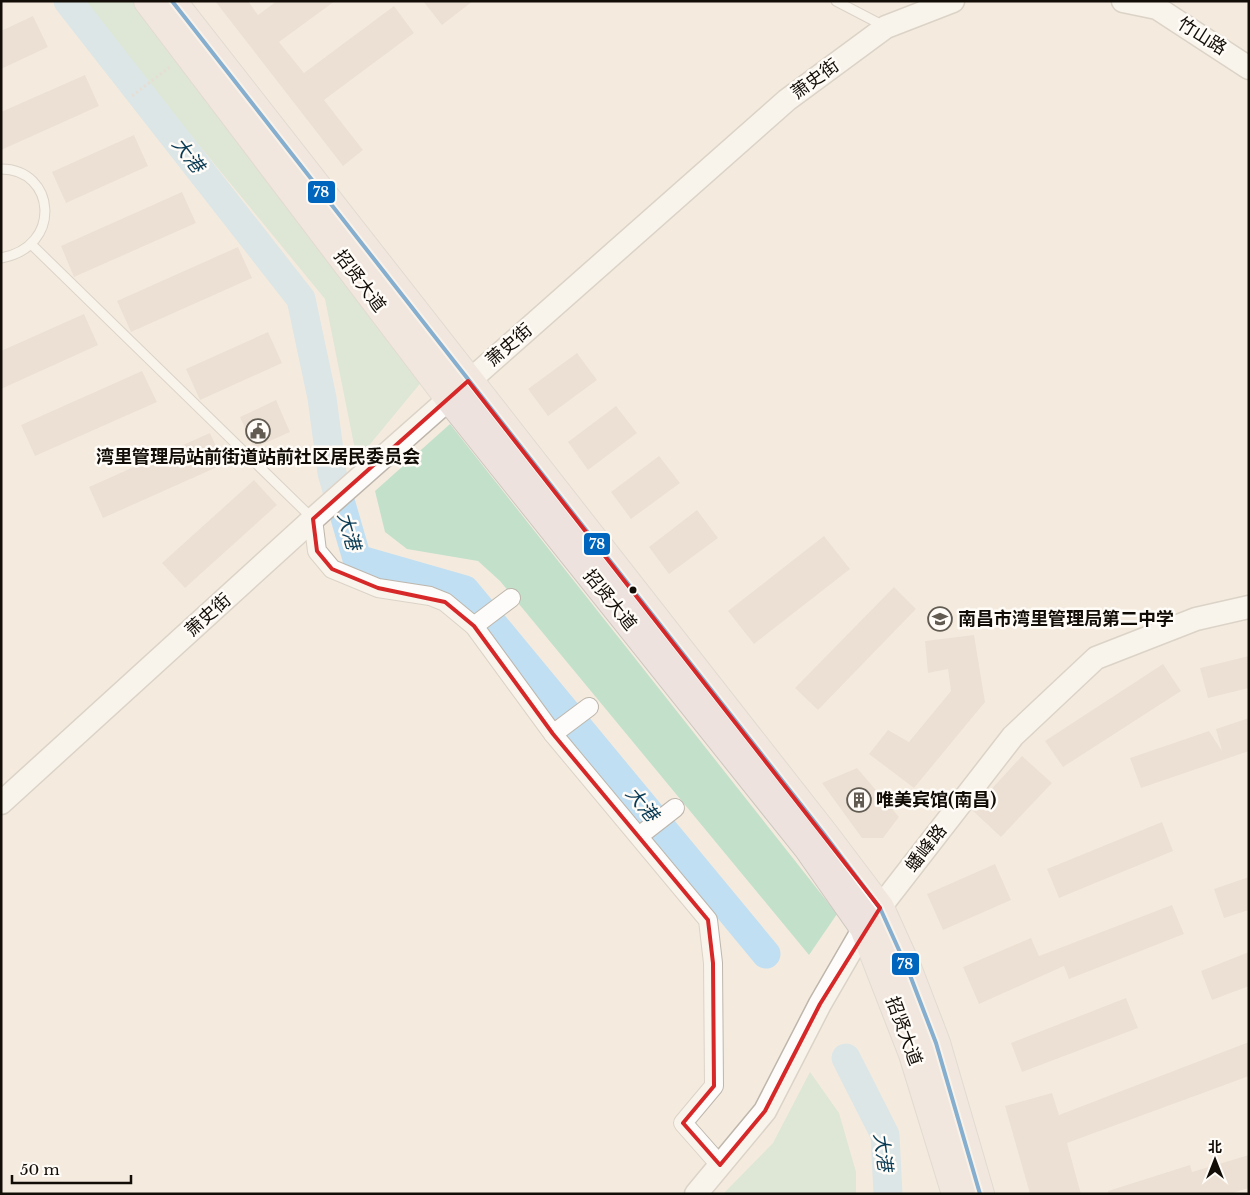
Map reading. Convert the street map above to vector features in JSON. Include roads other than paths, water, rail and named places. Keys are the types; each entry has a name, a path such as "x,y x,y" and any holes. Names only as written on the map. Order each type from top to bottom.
{"main road":[{"name":"招贤大道","path":"148,1 188,54 458,390"},
{"name":"招贤大道","path":"172,1 458,390 808,848 872,918 908,970 936,1043 980,1194"},
{"name":"招贤大道","path":"872,918 956,1194"}],"street":[{"name":"萧史街","path":"1,804 313,519 787,100 886,27 953,1"},
{"name":"竹山路","path":"1123,1 1157,8 1249,68"},
{"path":"313,519 317,551 332,569 378,588 430,596 446,602 474,626 553,734 708,920 713,964 714,1086 683,1123 720,1165"},
{"path":"474,626 511,598"},
{"name":"蟠峰路","path":"696,1194 765,1111 820,1004 872,918 1013,736 1096,658 1196,618 1249,607"},
{"path":"553,734 589,707"},
{"path":"639,836 675,808"}],"lane":[{"path":"836,1 886,27"},
{"path":"1,169 24,175 36,186 44,200 45,216 42,232 32,245 18,254 1,258"},
{"path":"32,245 313,519"}],"waterway":[{"name":"大港","path":"68,1 301,299 322,398 332,473 357,559 465,590 766,954"},
{"name":"大港","path":"846,1058 885,1135 888,1194"}],"place":[{"name":"湾里管理局站前街道站前社区居民委员会","path":"258,431"},
{"name":"南昌市湾里管理局第二中学","path":"940,619"},
{"name":"唯美宾馆(南昌)","path":"859,800"}]}
